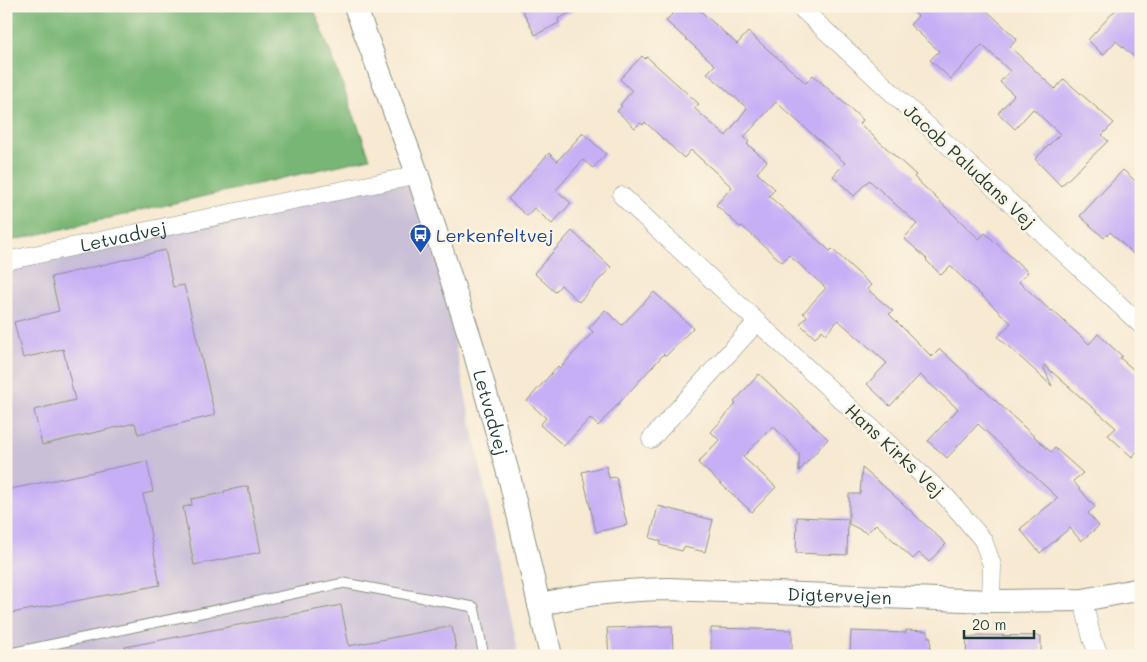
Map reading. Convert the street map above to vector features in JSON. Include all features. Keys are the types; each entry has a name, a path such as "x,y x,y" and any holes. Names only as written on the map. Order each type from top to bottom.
{"street":[{"name":"Letvadvej","path":"355,6 417,173 473,347 510,480 551,656"},
{"name":"Jacob Paludans Vej","path":"798,6 1141,325"},
{"name":"Letvadvej","path":"6,261 399,179 417,173"},
{"name":"Hans Kirks Vej","path":"622,196 954,506 983,540 992,565 991,600"},
{"path":"652,439 757,322"},
{"name":"Digtervejen","path":"539,605 589,595 667,589 991,600 1083,600 1141,589"},
{"path":"1083,600 1092,639 1100,656"}],"lane":[{"path":"6,654 344,583 474,607 484,656"}],"shaded area":[{"path":"420,173 519,656 6,656 6,269"}],"green space":[{"path":"6,6 313,6 370,158 6,242"}],"building":[{"path":"520,6 583,6 558,19 559,23 535,35"},
{"path":"679,6 695,6 737,44 748,32 806,83 813,75 863,120 860,124 916,175 914,177 979,239 985,233 1028,272 1019,282 1089,344 1098,334 1122,356 1120,358 1141,376 1141,447 1132,457 1108,435 1116,428 1044,365 1052,386 998,337 1011,323 950,266 941,275 904,238 917,224 869,180 854,196 833,176 845,163 776,102 744,137 749,142 747,144 767,161 757,173 775,189 769,196 871,285 867,289 893,311 889,314 932,357 940,349 1051,452 1055,448 1083,473 1073,481 1095,507 1088,513 1099,526 1081,541 1070,528 1040,553 1020,529 1058,498 978,424 947,458 928,441 958,409 920,375 890,406 867,384 887,363 838,320 826,334 822,330 815,338 800,324 807,316 803,313 826,288 789,255 782,262 716,205 732,187 691,150 684,158 645,122 643,125 640,123 635,128 617,111 632,91 620,79 642,56 645,59 647,57 699,104 694,108 726,136 747,108 707,73 715,65 666,21"},
{"path":"907,6 982,6 1017,39 1010,47 1055,89 1064,79 1114,123 1102,135 1108,141 1061,186 1035,159 1060,134 1033,109 1015,129 998,113 1014,95 1000,82 1010,71 982,45 951,79 930,60 939,51 910,25 918,16"},
{"path":"1119,6 1141,6 1141,63 1116,41 1103,55 1088,40"},
{"path":"583,133 606,154 593,168 583,160 556,190 571,203 552,224 534,208 527,216 508,199 549,153 557,161"},
{"path":"1123,170 1141,186 1141,261 1110,232 1104,238 1080,216"},
{"path":"572,231 611,267 579,302 561,285 555,292 534,273"},
{"path":"165,250 173,287 184,285 215,415 138,434 135,423 42,445 34,410 75,400 63,349 23,358 14,322 59,311 51,277"},
{"path":"654,292 693,328 666,356 664,354 598,426 590,418 564,446 540,425 546,418 527,401 558,366 560,368 593,332 589,328 605,310 622,325"},
{"path":"759,374 828,439 799,471 799,453 773,426 743,457 776,487 752,512 698,463 719,440 711,432"},
{"path":"147,461 153,492 143,494 160,585 6,614 6,490"},
{"path":"606,466 609,478 616,477 627,525 596,532 582,472"},
{"path":"862,468 946,544 929,562 919,553 913,559 876,524 867,533 849,524 849,494 860,494"},
{"path":"248,486 261,552 194,565 183,507 192,505 191,499"},
{"path":"658,506 713,520 705,552 684,547 682,551 660,545 661,541 650,538"},
{"path":"797,517 848,519 847,555 796,553"},
{"path":"341,605 349,646 452,626 457,656 125,656 125,647"},
{"path":"672,626 673,656 609,656 607,628"},
{"path":"711,628 792,630 792,656 711,656"},
{"path":"906,630 928,631 928,637 931,637 930,656 850,656 851,631 906,633"},
{"path":"977,635 1041,636 1041,656 966,656 967,637 977,637"}],"place":[{"name":"Lerkenfeltvej","path":"420,254"}]}
